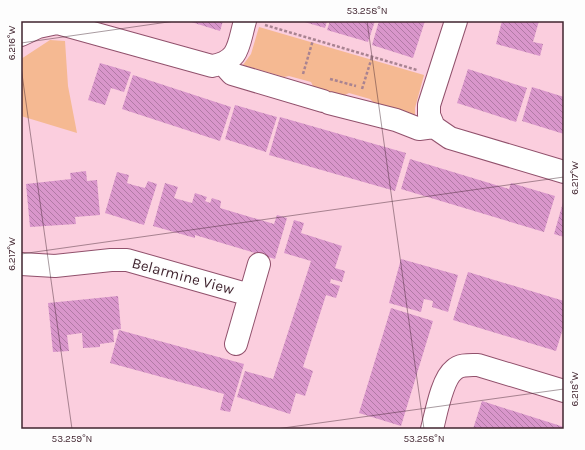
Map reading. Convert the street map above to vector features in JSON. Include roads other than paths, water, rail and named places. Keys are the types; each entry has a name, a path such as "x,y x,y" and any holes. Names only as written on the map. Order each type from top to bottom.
{"street":[{"path":"456,21 429,105 429,114 434,127 450,138 564,172"},
{"path":"21,35 38,27 57,23 69,23 202,65 212,66 223,64 233,58 253,23"},
{"path":"223,64 232,74 297,94 396,120 419,129 434,127"},
{"name":"Belarmine View","path":"21,264 55,266 111,260 127,260 250,295"},
{"name":"Belarmine View","path":"236,344 259,264"},
{"path":"432,429 447,379 454,369 465,364 478,365 564,391"}]}
